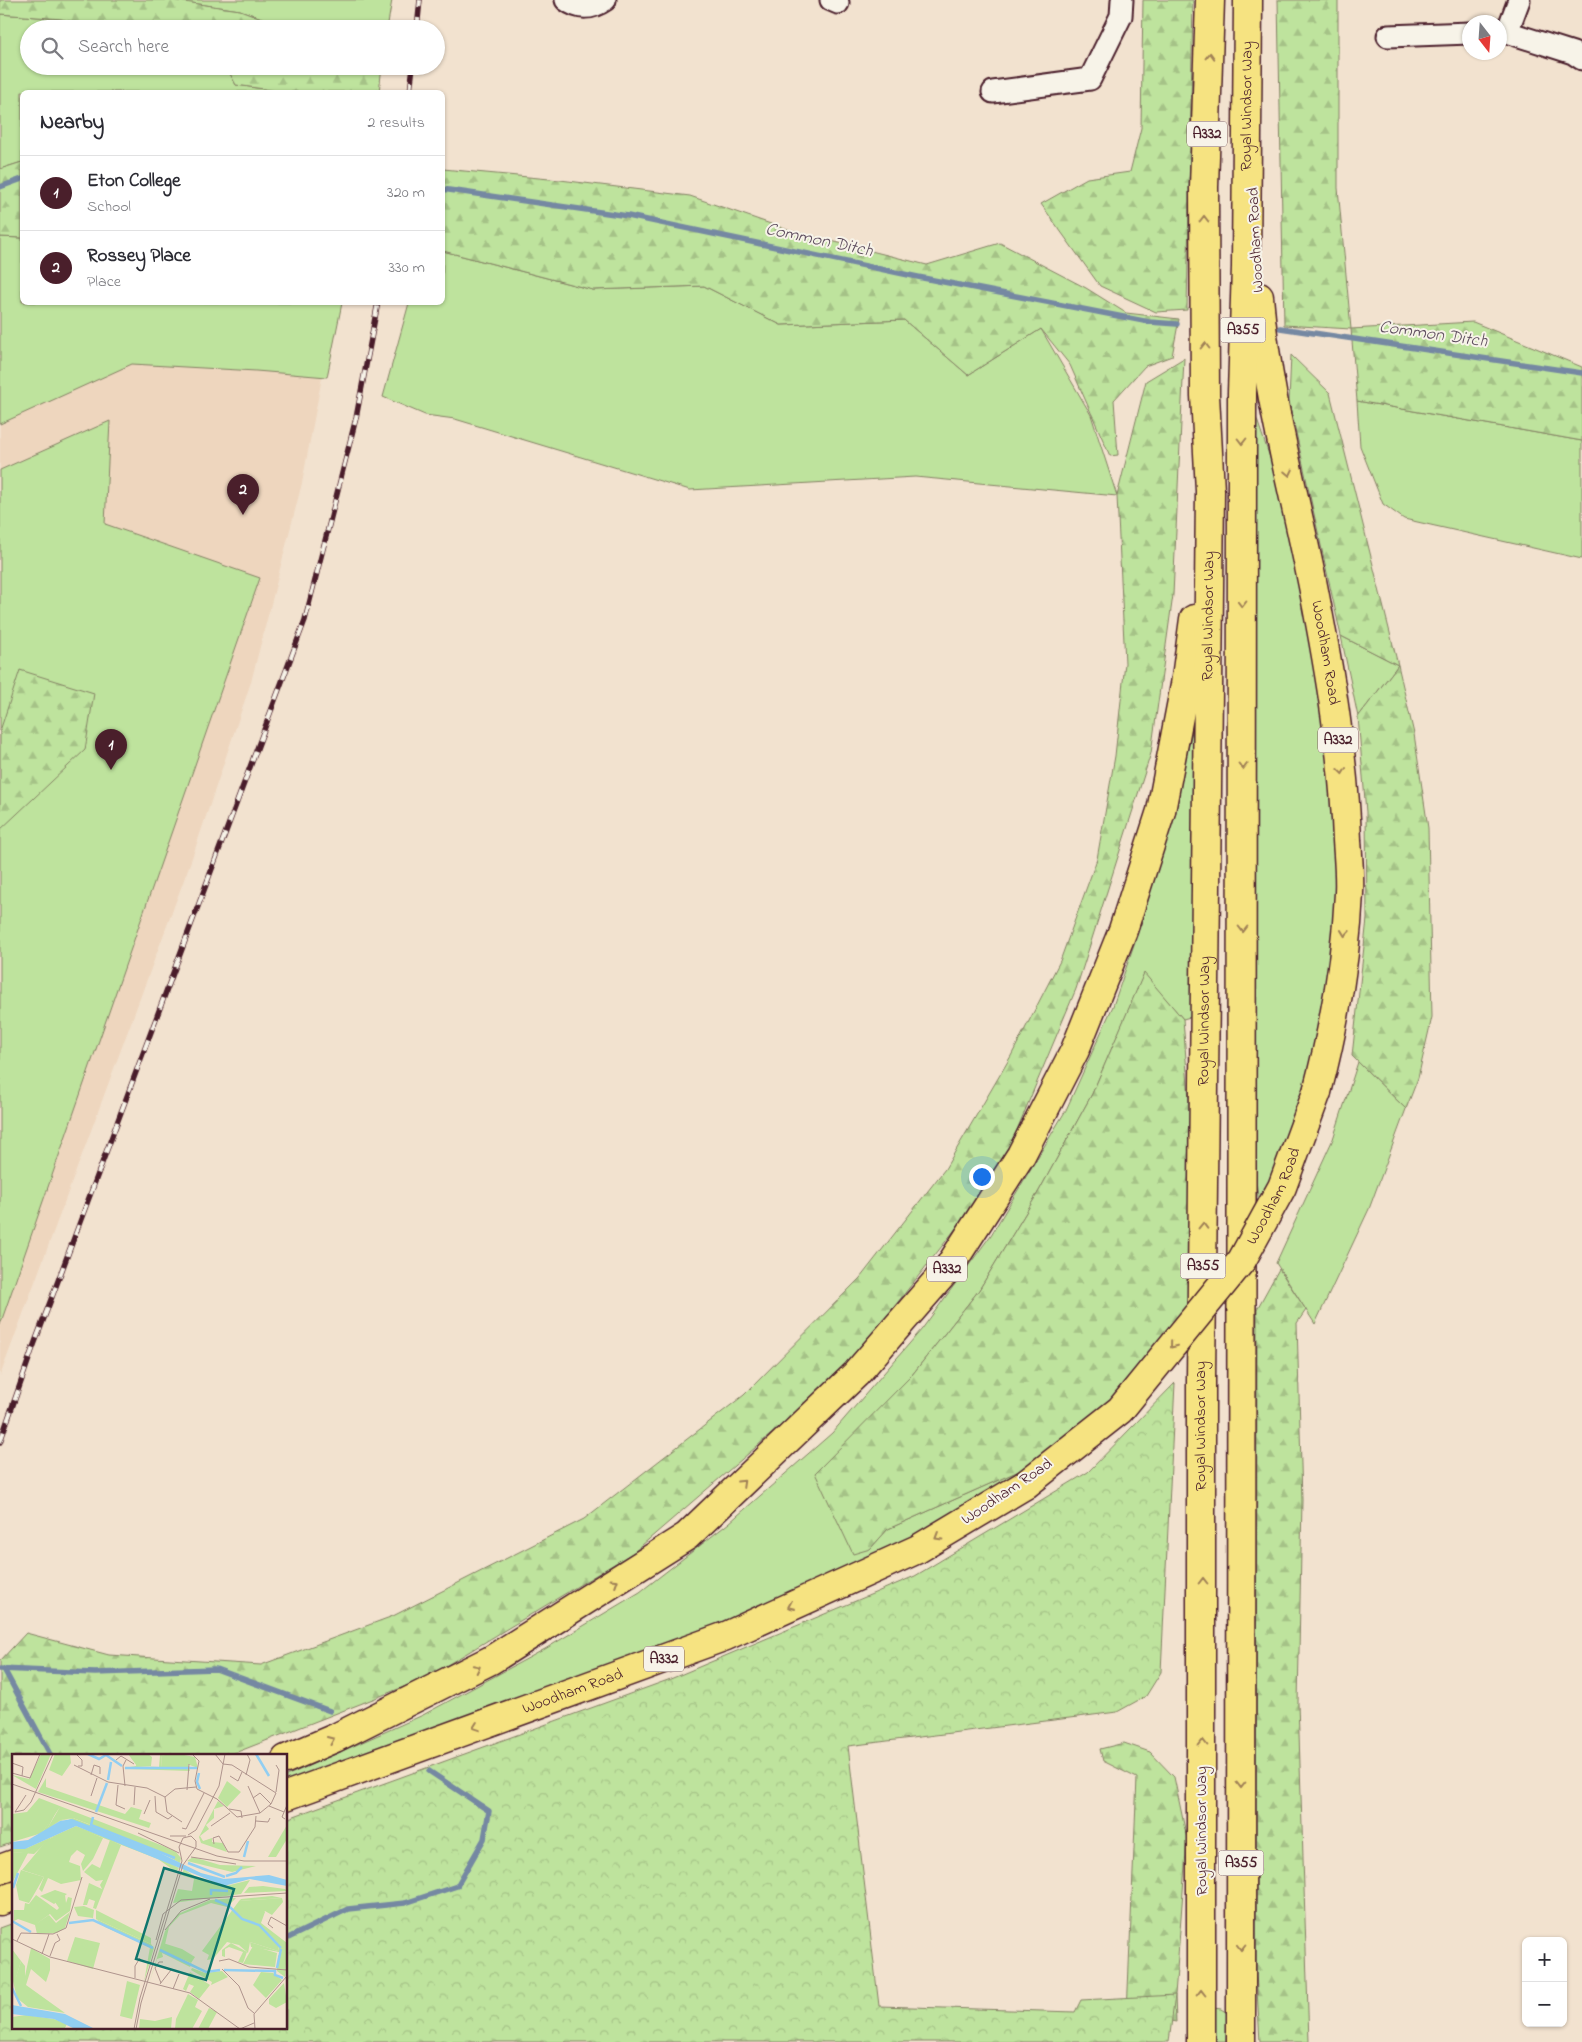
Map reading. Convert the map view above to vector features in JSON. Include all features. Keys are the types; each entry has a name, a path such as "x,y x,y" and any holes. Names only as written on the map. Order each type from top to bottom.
{"main road":[{"name":"Royal Windsor Way","path":"1201,2042 1201,1380 1210,491 1205,395 1204,187 1210,0"},
{"name":"Royal Windsor Way","path":"1240,2042 1242,393 1252,267 1247,13"},
{"name":"Woodham Road","path":"288,1795 726,1636 918,1550 1025,1484 1120,1410 1242,1260 1282,1187 1317,1092 1330,1044 1339,990 1349,892 1345,797 1333,697 1316,602 1263,347 1252,267"},
{"name":"A332","path":"288,1758 334,1738 491,1660 687,1536 856,1374 949,1267 1021,1155 1066,1068 1123,930 1161,811 1185,685 1210,491"},
{"path":"0,1870 12,1865"},
{"path":"0,1901 12,1897"}],"street":[{"path":"566,0 582,8 596,6 605,0"},
{"path":"992,92 1090,79 1121,16 1122,0"},
{"path":"1507,24 1519,0"},
{"path":"1388,36 1462,33"},
{"path":"1507,33 1573,53 1582,59"}],"shaded area":[{"path":"0,0 392,0 389,20 20,20 20,75 381,75 379,90 20,90 20,305 342,305 327,377 322,377 302,483 251,682 192,858 0,1376"}],"green space":[{"path":"0,0 171,0 240,10 267,20 66,20 0,14"},
{"path":"171,0 392,0 389,20 267,20 240,10"},
{"path":"1143,0 1193,0 1187,310 1156,312 1100,286 1041,204 1087,178 1130,172 1141,128"},
{"path":"1278,0 1338,0 1338,188 1351,329 1284,325"},
{"path":"0,14 66,20 20,20 20,75 231,75 236,85 270,90 20,90 20,163 0,169"},
{"path":"231,75 381,75 379,90 270,90 236,85"},
{"path":"20,163 20,238 0,237 0,169"},
{"path":"445,169 560,180 690,196 791,231 927,265 1000,243 1086,288 1126,313 1179,319 1172,356 1145,366 1114,400 1118,455 1110,456 1070,365 1041,329 968,375 904,320 781,325 704,286 593,290 445,252"},
{"path":"0,237 20,238 20,305 342,305 327,377 132,364 0,424"},
{"path":"445,252 593,290 704,286 781,325 904,320 968,375 1041,329 1091,415 1117,496 915,477 690,490 455,419 425,415 383,397 408,305 445,305"},
{"path":"1473,322 1582,367 1582,441 1357,401 1351,329"},
{"path":"1291,355 1330,393 1398,665 1341,636 1289,401"},
{"path":"1184,358 1173,595 1151,753 1076,989 998,1175 842,1373 634,1552 424,1679 232,1754 12,1754 12,1843 0,1847 0,1661 26,1633 109,1655 261,1665 393,1616 584,1519 744,1395 860,1278 945,1169 1011,1056 1060,961 1097,859 1115,756 1125,663 1117,496 1146,381"},
{"path":"1357,401 1582,441 1582,559 1404,519 1383,504 1360,446"},
{"path":"1254,411 1280,487 1309,608 1342,827 1330,1024 1260,1213 1251,1140"},
{"path":"110,421 105,524 260,578 0,1325 0,470"},
{"path":"1341,636 1398,665 1358,717"},
{"path":"1398,665 1414,734 1428,828 1432,1017 1418,1078 1406,1109 1352,1056 1367,919 1366,812 1358,717"},
{"path":"20,670 94,693 85,750 0,830 0,731"},
{"path":"1198,705 1194,1016 1183,1019 1144,974 1092,1094 1039,1191 979,1290 912,1375 870,1549 888,1529 1055,1455 909,1546 795,1599 288,1786 288,1775 423,1715 545,1649 640,1592 729,1523 832,1433 922,1329 991,1235 1066,1110 1113,1006 1141,924 1172,819"},
{"path":"1144,973 1183,1019 1191,1127 1191,1309 1110,1407 1055,1455 888,1529 870,1549 853,1554 815,1473 912,1375 979,1290 1039,1191 1092,1094"},
{"path":"1358,1062 1406,1109 1369,1209 1315,1324 1276,1263 1333,1139"},
{"path":"1279,1269 1306,1310 1297,1323 1302,1500 1298,1703 1309,2042 1260,2042 1256,1972 1257,1309"},
{"path":"1175,1383 1161,1672 1146,1696 1117,1712 848,1746 879,2006 1075,2012 1081,2000 1175,1995 1169,2042 0,2042 0,1928 12,1924 12,2030 288,2030 288,1818 668,1680 915,1576 1088,1472"},
{"path":"1124,1743 1150,1752 1174,1777 1187,1839 1175,1995 1176,2022 1127,2013 1137,1778 1103,1761 1100,1749"},
{"path":"1214,2008 1221,2009 1227,2013 1226,2042 1209,2042"}],"waterway":[{"path":"0,187 20,180"},
{"name":"Common Ditch","path":"445,189 628,216 918,277 1149,322 1177,324"},
{"name":"Common Ditch","path":"1280,328 1582,373"},
{"path":"0,1669 95,1673 216,1669 330,1711"},
{"path":"5,1671 50,1754"},
{"path":"288,1938 348,1909 405,1903 457,1886 484,1839 489,1811 429,1771"}],"railway":[{"path":"418,20 420,0"},
{"path":"410,90 412,75"},
{"path":"0,1442 31,1353 305,620 356,418 377,305"}],"place":[{"name":"Rossey Place","path":"243,515"},
{"name":"Eton College","path":"111,770"}]}
